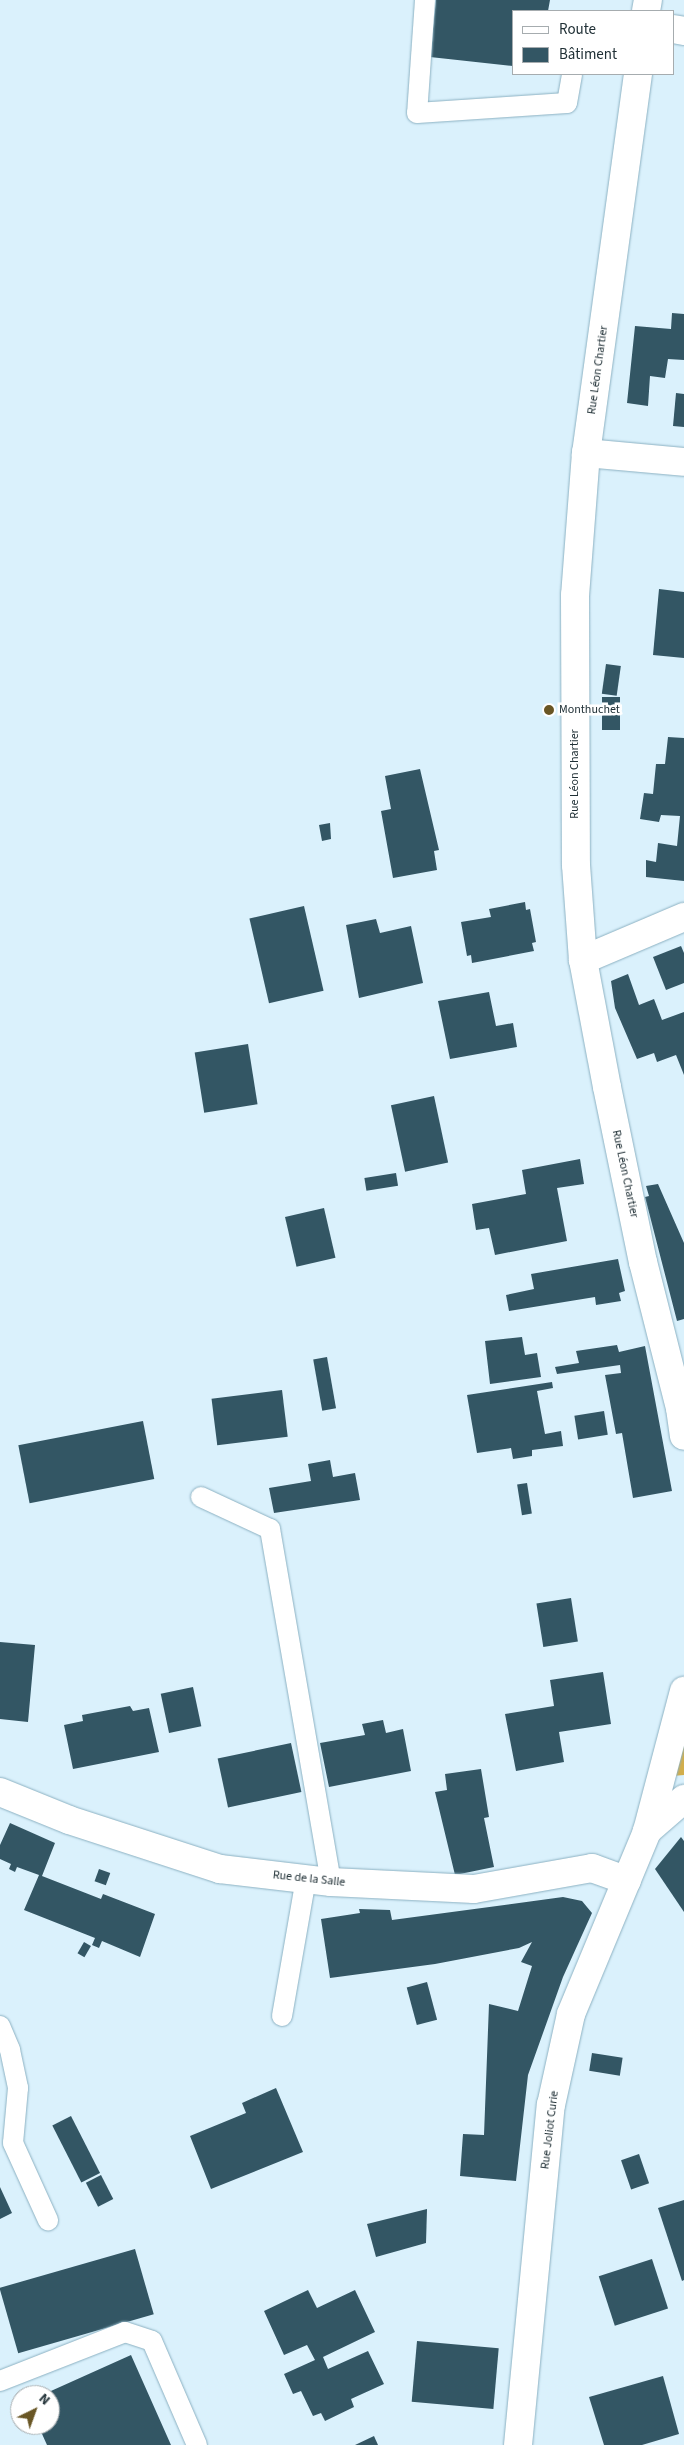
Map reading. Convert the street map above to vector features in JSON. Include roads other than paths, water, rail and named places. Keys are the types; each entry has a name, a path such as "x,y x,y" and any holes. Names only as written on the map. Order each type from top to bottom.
{"street":[{"name":"Rue Léon Chartier","path":"638,75 586,453 575,595 576,837 583,960 608,1095 643,1262 680,1408 684,1436"},
{"path":"586,453 684,462"},
{"path":"583,960 684,917"},
{"path":"647,1831 684,1691"},
{"name":"Rue de la Salle","path":"0,1792 69,1820 220,1869 318,1881 474,1889 592,1868 626,1881"},
{"path":"647,1831 684,1799"},
{"name":"Rue Joliot Curie","path":"518,2445 551,2105 571,2014 647,1831"}],"lane":[{"path":"425,0 417,113 567,103 572,75"},
{"path":"201,1497 270,1529 318,1881 282,2016"},
{"path":"0,2026 10,2050 18,2088 13,2143 48,2220"},
{"path":"0,2381 125,2332 152,2341 197,2445"}],"place":[{"name":"Monthuchet","path":"549,710"}]}
